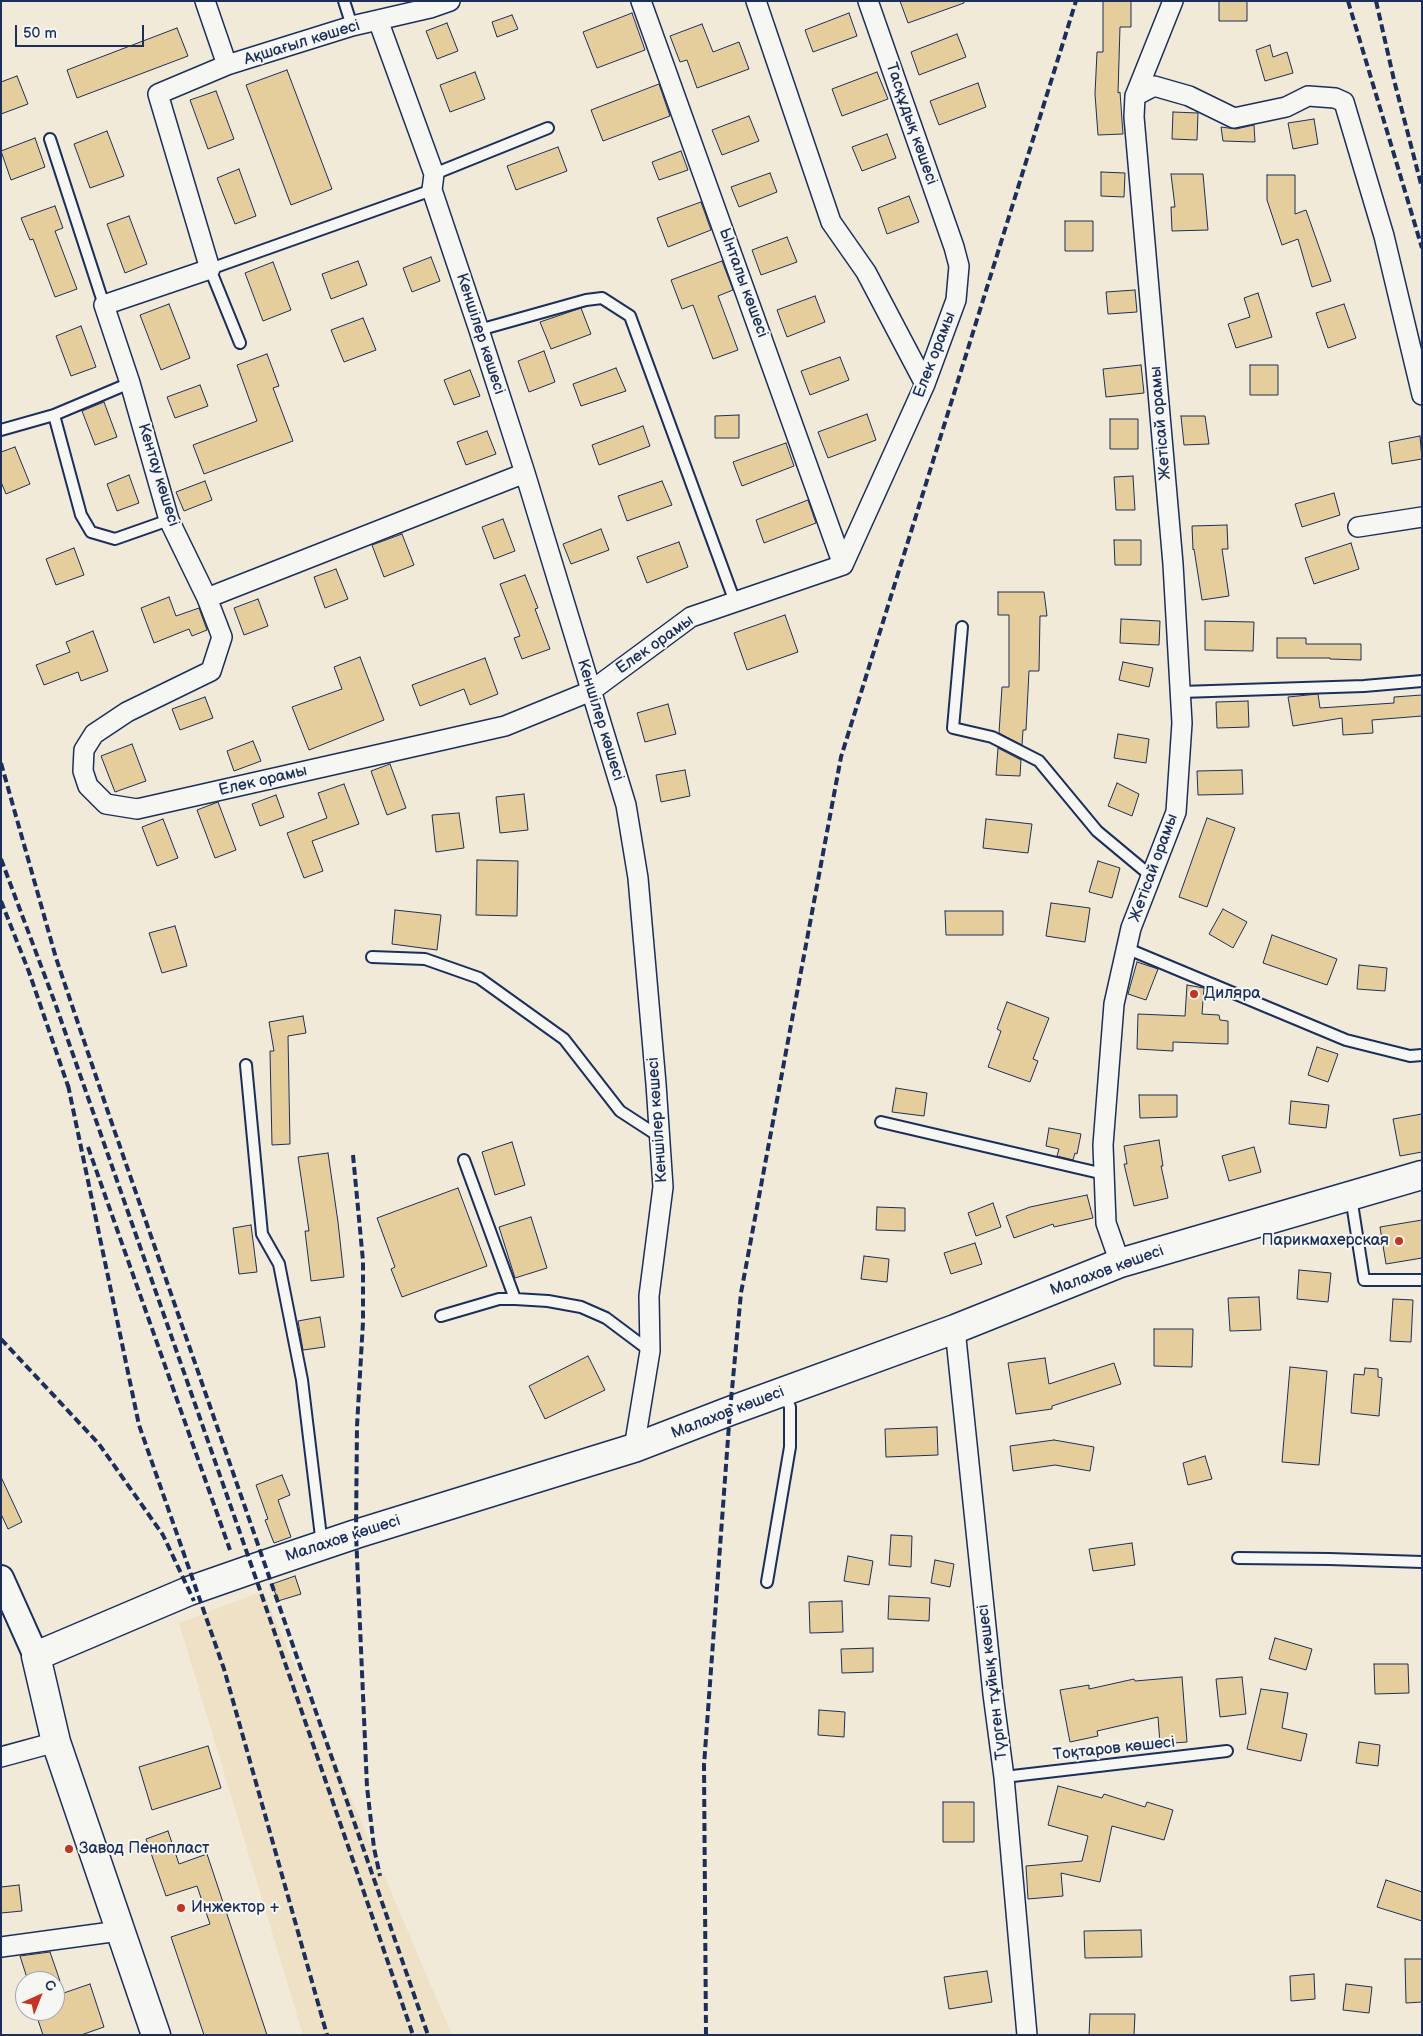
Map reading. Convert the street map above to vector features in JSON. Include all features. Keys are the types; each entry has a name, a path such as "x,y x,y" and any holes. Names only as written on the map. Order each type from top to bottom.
{"main road":[{"name":"Малахов көшесі","path":"36,1656 189,1591 322,1546 634,1448 783,1391 847,1370 1120,1263 1422,1175"},
{"path":"36,1656 56,1742 156,2035"}],"street":[{"path":"205,1 227,65"},
{"name":"Ақшағыл көшесі","path":"210,269 158,94 227,65 352,26 450,1"},
{"name":"Ынталы көшесі","path":"641,1 843,565"},
{"path":"756,1 831,222 866,272 925,384"},
{"name":"Тасқұдық көшесі","path":"868,1 954,247"},
{"name":"Жетісай орамы","path":"1120,1263 1106,1222 1104,1174 1104,1127 1114,1004 1128,949 1131,928 1176,812 1182,723 1172,554 1134,116 1135,96 1172,1"},
{"name":"Кеншілер көшесі","path":"378,20 433,182 525,473 626,805 638,878 663,1188 649,1296 650,1351 634,1448"},
{"path":"1135,96 1154,86 1189,96 1234,118 1286,107 1308,96 1335,98 1344,102 1384,236 1422,395"},
{"name":"Елек орамы","path":"138,809 505,726 591,691 691,617 843,565 925,384 956,300 959,266 954,247"},
{"path":"104,305 210,269"},
{"name":"Кентау көшесі","path":"104,305 130,383 169,520 206,598 222,638 211,671 128,712 94,734 84,750 83,771 88,786 106,804 138,809"},
{"path":"206,598 525,473"},
{"path":"1358,527 1422,516"},
{"name":"Түрген тұйық көшесі","path":"954,1329 993,1694 1004,1777 1027,2035"},
{"path":"1,1578 36,1656"},
{"path":"1,1758 56,1742"},
{"path":"1,1947 119,1931"}],"lane":[{"path":"344,1 352,26"},
{"path":"240,343 210,269 433,182 548,128"},
{"path":"50,139 104,305"},
{"path":"479,330 586,300 602,298 630,316 735,602"},
{"path":"1,430 54,414 130,383"},
{"path":"54,414 81,515 91,532 115,539 169,520"},
{"path":"962,626 953,728 992,737 1039,761 1097,831 1152,876"},
{"path":"1180,692 1364,686 1422,681"},
{"path":"1128,949 1346,1040 1410,1056 1422,1055"},
{"path":"372,957 425,960 479,978 564,1039 620,1111 660,1137"},
{"path":"246,1065 262,1234 279,1264 302,1380 322,1546"},
{"path":"881,1122 1104,1174"},
{"path":"464,1160 515,1299"},
{"path":"1351,1196 1364,1280 1422,1280"},
{"path":"441,1316 499,1299 548,1301 581,1307 606,1318 650,1351"},
{"path":"767,1582 790,1447 790,1407 783,1391"},
{"path":"1238,1558 1422,1562"},
{"name":"Тоқтаров көшесі","path":"1004,1777 1227,1751"}],"shaded area":[{"path":"263,1591 452,2035 303,2035 179,1623"}],"building":[{"path":"900,1 964,1 964,3 908,23"},
{"path":"1103,1 1131,1 1131,27 1120,27 1118,93 1120,92 1123,134 1098,135 1095,94 1097,52 1103,52"},
{"path":"1219,1 1247,1 1247,21 1219,21"},
{"path":"632,13 645,50 597,68 583,32"},
{"path":"849,13 857,36 813,52 805,30"},
{"path":"512,15 518,29 497,37 492,22"},
{"path":"447,23 458,51 437,59 426,31"},
{"path":"702,24 713,52 739,42 749,69 697,88 687,60 680,62 670,36"},
{"path":"177,28 188,56 77,98 67,70"},
{"path":"957,34 966,57 919,75 911,52"},
{"path":"1270,45 1273,57 1287,52 1293,73 1265,81 1256,50"},
{"path":"287,70 332,189 291,205 246,85"},
{"path":"475,72 485,99 450,112 440,85"},
{"path":"877,72 888,99 842,116 832,89"},
{"path":"17,76 28,104 1,114 1,82"},
{"path":"978,83 986,107 939,125 930,101"},
{"path":"659,84 670,116 603,141 591,110"},
{"path":"216,91 234,139 208,149 190,100"},
{"path":"1173,112 1198,113 1197,140 1172,139"},
{"path":"749,116 759,141 722,155 712,130"},
{"path":"1314,119 1318,144 1293,149 1288,123"},
{"path":"1254,125 1255,142 1223,141 1221,127 1236,129"},
{"path":"107,131 124,176 90,188 74,144"},
{"path":"887,134 896,158 862,171 852,147"},
{"path":"35,138 45,167 11,180 1,151"},
{"path":"558,147 567,171 516,190 507,166"},
{"path":"681,151 688,170 659,180 652,162"},
{"path":"239,169 256,216 235,224 217,178"},
{"path":"1101,172 1125,173 1124,197 1101,196"},
{"path":"770,173 777,192 739,207 731,187"},
{"path":"1171,174 1203,174 1208,230 1172,231 1171,207 1175,207"},
{"path":"1267,175 1295,175 1295,214 1306,210 1331,281 1312,287 1298,239 1282,245 1267,200"},
{"path":"909,196 919,222 887,234 878,208"},
{"path":"701,202 711,230 668,247 657,218"},
{"path":"55,206 63,228 55,231 77,289 55,297 33,239 30,240 21,218"},
{"path":"129,216 147,264 125,273 107,224"},
{"path":"1065,221 1093,221 1093,251 1065,251"},
{"path":"787,237 797,262 761,275 752,250"},
{"path":"431,257 440,281 412,292 403,268"},
{"path":"358,261 367,285 331,299 322,274"},
{"path":"722,261 733,290 718,296 738,350 713,359 693,305 682,309 671,280"},
{"path":"273,262 291,310 263,321 245,273"},
{"path":"1135,290 1137,312 1108,314 1106,292"},
{"path":"1258,293 1272,337 1236,348 1228,324 1250,317 1244,298"},
{"path":"815,296 825,322 787,337 777,310"},
{"path":"169,304 190,358 161,370 140,315"},
{"path":"1344,304 1356,338 1328,348 1316,313"},
{"path":"581,308 591,334 551,349 540,322"},
{"path":"363,318 376,350 344,362 331,330"},
{"path":"81,326 96,367 71,376 56,336"},
{"path":"544,351 555,382 529,392 518,361"},
{"path":"267,354 279,386 273,388 293,441 204,474 193,445 257,421 237,365"},
{"path":"840,357 849,380 810,395 801,371"},
{"path":"1141,365 1144,393 1106,397 1103,369"},
{"path":"1250,365 1278,365 1278,395 1250,395"},
{"path":"616,368 626,391 581,406 573,384"},
{"path":"470,370 480,396 454,405 444,380"},
{"path":"200,385 208,406 175,418 167,397"},
{"path":"104,402 117,437 95,445 82,411"},
{"path":"867,414 876,440 828,458 818,432"},
{"path":"739,415 739,438 715,438 715,416"},
{"path":"1181,416 1205,416 1209,444 1184,445"},
{"path":"1110,419 1138,419 1138,449 1110,449"},
{"path":"643,426 650,446 599,465 592,445"},
{"path":"487,431 496,454 466,465 457,442"},
{"path":"1420,436 1422,459 1392,464 1389,442"},
{"path":"786,443 794,466 742,486 733,462"},
{"path":"15,447 30,484 6,494 1,482 1,452"},
{"path":"129,475 139,503 117,511 107,484"},
{"path":"1133,476 1135,510 1116,510 1114,477"},
{"path":"205,481 212,500 184,511 176,492"},
{"path":"662,481 672,505 627,521 618,496"},
{"path":"1334,493 1340,515 1302,527 1295,504"},
{"path":"808,500 816,523 764,543 756,520"},
{"path":"503,519 515,551 494,559 482,527"},
{"path":"1227,525 1228,549 1222,549 1229,596 1202,600 1193,550 1192,526"},
{"path":"601,529 609,550 571,564 563,544"},
{"path":"402,534 414,565 384,577 372,545"},
{"path":"1114,540 1141,540 1141,565 1115,565"},
{"path":"679,542 688,567 647,583 637,557"},
{"path":"1351,543 1359,569 1314,584 1305,558"},
{"path":"74,548 84,575 56,585 46,559"},
{"path":"336,569 348,599 325,608 314,577"},
{"path":"525,575 538,608 535,609 550,649 522,659 514,638 520,636 500,584"},
{"path":"998,592 1044,592 1047,616 1040,616 1039,671 1029,671 1026,730 1023,730 1022,745 999,733 1002,687 1009,687 1009,615 998,615"},
{"path":"169,597 176,616 199,608 207,630 192,636 189,629 154,643 141,608"},
{"path":"258,599 268,626 244,635 234,608"},
{"path":"785,615 798,652 747,670 734,633"},
{"path":"1121,619 1160,621 1159,645 1120,643"},
{"path":"1205,621 1254,622 1253,651 1205,650"},
{"path":"93,631 108,671 81,681 78,672 44,685 36,665 70,652 66,642"},
{"path":"1277,638 1306,638 1306,644 1361,644 1361,660 1277,658"},
{"path":"360,657 384,720 309,750 292,707 342,689 334,667"},
{"path":"485,658 498,694 470,705 464,689 420,706 412,685"},
{"path":"1123,662 1153,668 1149,687 1119,680"},
{"path":"1318,694 1320,708 1394,703 1394,697 1422,695 1422,716 1372,720 1373,733 1343,735 1342,718 1293,726 1288,697"},
{"path":"205,697 213,718 180,730 172,709"},
{"path":"1248,701 1249,727 1217,728 1216,702"},
{"path":"668,704 676,734 645,742 637,713"},
{"path":"1118,734 1149,739 1146,763 1114,758"},
{"path":"253,741 261,761 234,771 227,751"},
{"path":"132,744 146,781 115,792 101,756"},
{"path":"998,748 1021,760 1020,776 996,775"},
{"path":"390,764 406,808 387,815 371,771"},
{"path":"685,770 690,796 661,802 656,775"},
{"path":"1242,770 1243,794 1198,795 1197,771"},
{"path":"1117,783 1139,794 1132,816 1108,806"},
{"path":"344,784 359,824 312,841 323,871 304,878 287,833 327,818 318,793"},
{"path":"524,794 528,830 500,833 496,797"},
{"path":"276,795 284,817 260,826 252,804"},
{"path":"218,802 236,850 215,858 197,810"},
{"path":"459,813 464,848 436,852 432,815"},
{"path":"1207,818 1235,828 1207,907 1179,897"},
{"path":"163,819 178,858 157,866 142,827"},
{"path":"986,819 1032,824 1028,853 983,848"},
{"path":"477,860 518,861 517,916 476,915"},
{"path":"1098,861 1120,868 1112,898 1089,892"},
{"path":"1051,903 1090,908 1085,942 1046,936"},
{"path":"1223,909 1247,922 1233,948 1209,934"},
{"path":"395,910 441,915 437,950 392,944"},
{"path":"945,911 1003,911 1003,935 946,935"},
{"path":"175,926 187,966 162,973 149,933"},
{"path":"1272,935 1337,959 1327,985 1263,963"},
{"path":"1137,962 1158,969 1146,1000 1128,994"},
{"path":"1359,965 1387,968 1385,991 1357,989"},
{"path":"1187,985 1204,988 1202,1014 1219,1015 1220,1020 1228,1021 1228,1044 1173,1042 1173,1051 1137,1049 1138,1014 1185,1016"},
{"path":"1007,1002 1049,1018 1033,1059 1038,1061 1030,1082 988,1067 1001,1031 997,1029"},
{"path":"303,1016 306,1033 288,1036 290,1144 272,1145 270,1051 274,1051 269,1022"},
{"path":"1317,1047 1338,1054 1328,1082 1308,1075"},
{"path":"896,1088 927,1093 924,1116 892,1112"},
{"path":"1139,1095 1177,1095 1177,1117 1140,1118"},
{"path":"1291,1101 1329,1105 1326,1128 1289,1124"},
{"path":"1422,1114 1422,1152 1400,1156 1393,1119"},
{"path":"1049,1128 1081,1134 1077,1154 1075,1153 1073,1160 1057,1156 1059,1149 1046,1146"},
{"path":"1159,1140 1163,1166 1161,1166 1168,1198 1134,1206 1124,1164 1127,1164 1124,1146"},
{"path":"512,1142 525,1185 495,1195 482,1152"},
{"path":"1254,1147 1261,1172 1229,1181 1222,1156"},
{"path":"328,1153 344,1277 311,1281 305,1231 309,1231 298,1157"},
{"path":"458,1188 487,1266 402,1297 391,1269 395,1267 377,1218"},
{"path":"1087,1195 1093,1218 1054,1227 1053,1224 1014,1238 1006,1216 1030,1207"},
{"path":"993,1203 1001,1227 976,1236 968,1213"},
{"path":"877,1207 905,1208 905,1231 876,1230"},
{"path":"531,1217 547,1268 515,1278 499,1227"},
{"path":"1422,1220 1422,1258 1386,1264 1380,1227"},
{"path":"251,1225 257,1272 239,1274 233,1228"},
{"path":"975,1243 982,1264 951,1274 944,1253"},
{"path":"864,1256 889,1259 887,1282 861,1279"},
{"path":"1299,1270 1331,1273 1328,1302 1297,1299"},
{"path":"1259,1297 1261,1330 1230,1331 1228,1298"},
{"path":"1393,1299 1413,1300 1411,1342 1390,1341"},
{"path":"320,1317 325,1347 303,1350 298,1321"},
{"path":"1154,1329 1193,1329 1192,1367 1154,1366"},
{"path":"588,1356 605,1390 545,1419 529,1386"},
{"path":"1045,1358 1049,1384 1114,1363 1121,1384 1052,1406 1052,1409 1016,1414 1008,1363"},
{"path":"1290,1367 1327,1371 1319,1465 1282,1462"},
{"path":"1365,1368 1378,1369 1378,1377 1382,1378 1379,1416 1351,1413 1354,1374 1364,1375"},
{"path":"937,1427 938,1455 886,1457 885,1429"},
{"path":"1054,1440 1094,1447 1090,1471 1055,1465 1013,1471 1010,1446"},
{"path":"1205,1456 1212,1479 1188,1485 1183,1463"},
{"path":"282,1475 290,1495 278,1500 291,1537 274,1543 265,1520 268,1519 256,1485"},
{"path":"1,1477 22,1522 8,1529 1,1514"},
{"path":"891,1535 912,1536 911,1567 889,1565"},
{"path":"1132,1543 1135,1565 1093,1571 1089,1549"},
{"path":"848,1556 873,1561 869,1585 844,1581"},
{"path":"935,1560 954,1564 950,1587 931,1583"},
{"path":"295,1576 301,1594 278,1601 272,1584"},
{"path":"889,1596 930,1598 929,1621 888,1619"},
{"path":"842,1601 843,1632 810,1633 809,1602"},
{"path":"1275,1638 1312,1649 1306,1670 1269,1659"},
{"path":"873,1648 873,1672 842,1673 841,1649"},
{"path":"1374,1664 1408,1664 1409,1693 1375,1694"},
{"path":"1182,1677 1187,1742 1160,1744 1158,1717 1097,1731 1098,1736 1070,1742 1060,1690 1089,1685 1089,1689 1134,1679 1135,1681"},
{"path":"1242,1677 1246,1714 1220,1717 1216,1679"},
{"path":"1261,1689 1288,1693 1282,1728 1307,1734 1301,1761 1247,1749"},
{"path":"819,1710 845,1712 844,1737 818,1735"},
{"path":"1359,1742 1380,1745 1378,1766 1356,1763"},
{"path":"208,1746 221,1788 152,1810 139,1767"},
{"path":"1058,1786 1102,1798 1104,1794 1145,1807 1147,1802 1173,1810 1164,1840 1112,1826 1100,1882 1061,1873 1063,1896 1028,1899 1026,1866 1082,1861 1088,1836 1048,1825"},
{"path":"943,1802 974,1802 974,1842 943,1842"},
{"path":"168,1831 179,1864 207,1854 267,2035 204,2035 171,1937 210,1924 197,1886 166,1896 146,1839"},
{"path":"1386,1880 1422,1892 1422,1921 1377,1907"},
{"path":"19,1885 22,1911 1,1913 1,1887"},
{"path":"1141,1930 1142,1957 1085,1958 1084,1931"},
{"path":"50,1952 57,1971 25,1971 20,1956"},
{"path":"1405,1959 1422,1959 1422,2002 1406,2003"},
{"path":"987,1971 992,2002 949,2009 944,1977"},
{"path":"1314,1974 1315,1999 1291,2001 1290,1976"},
{"path":"90,1984 104,2027 81,2035 43,2035 38,2021 65,2021 65,1993"},
{"path":"1346,1984 1372,1987 1369,2013 1343,2010"},
{"path":"1090,2014 1135,2014 1134,2035 1089,2035"}],"railway":[{"path":"706,2035 704,1765 730,1411 741,1293 841,757 1076,1"},
{"path":"1348,1 1422,248"},
{"path":"1376,1 1422,188"},
{"path":"1,763 56,958 428,2035"},
{"path":"1,859 55,1003 413,2035"},
{"path":"1,901 29,972 69,1089"},
{"path":"68,1085 139,1425 224,1669 327,2035"},
{"path":"88,1147 230,1550"},
{"path":"353,1155 363,1261 363,1322 357,1426 356,1534 367,1787 374,1848 380,1876"},
{"path":"1,1339 99,1444 163,1535 194,1601"}],"place":[{"name":"Диляра","path":"1194,994"},
{"name":"Парикмахерская","path":"1399,1241"},
{"name":"Завод Пенопласт","path":"69,1849"},
{"name":"Инжектор +","path":"181,1908"}]}
